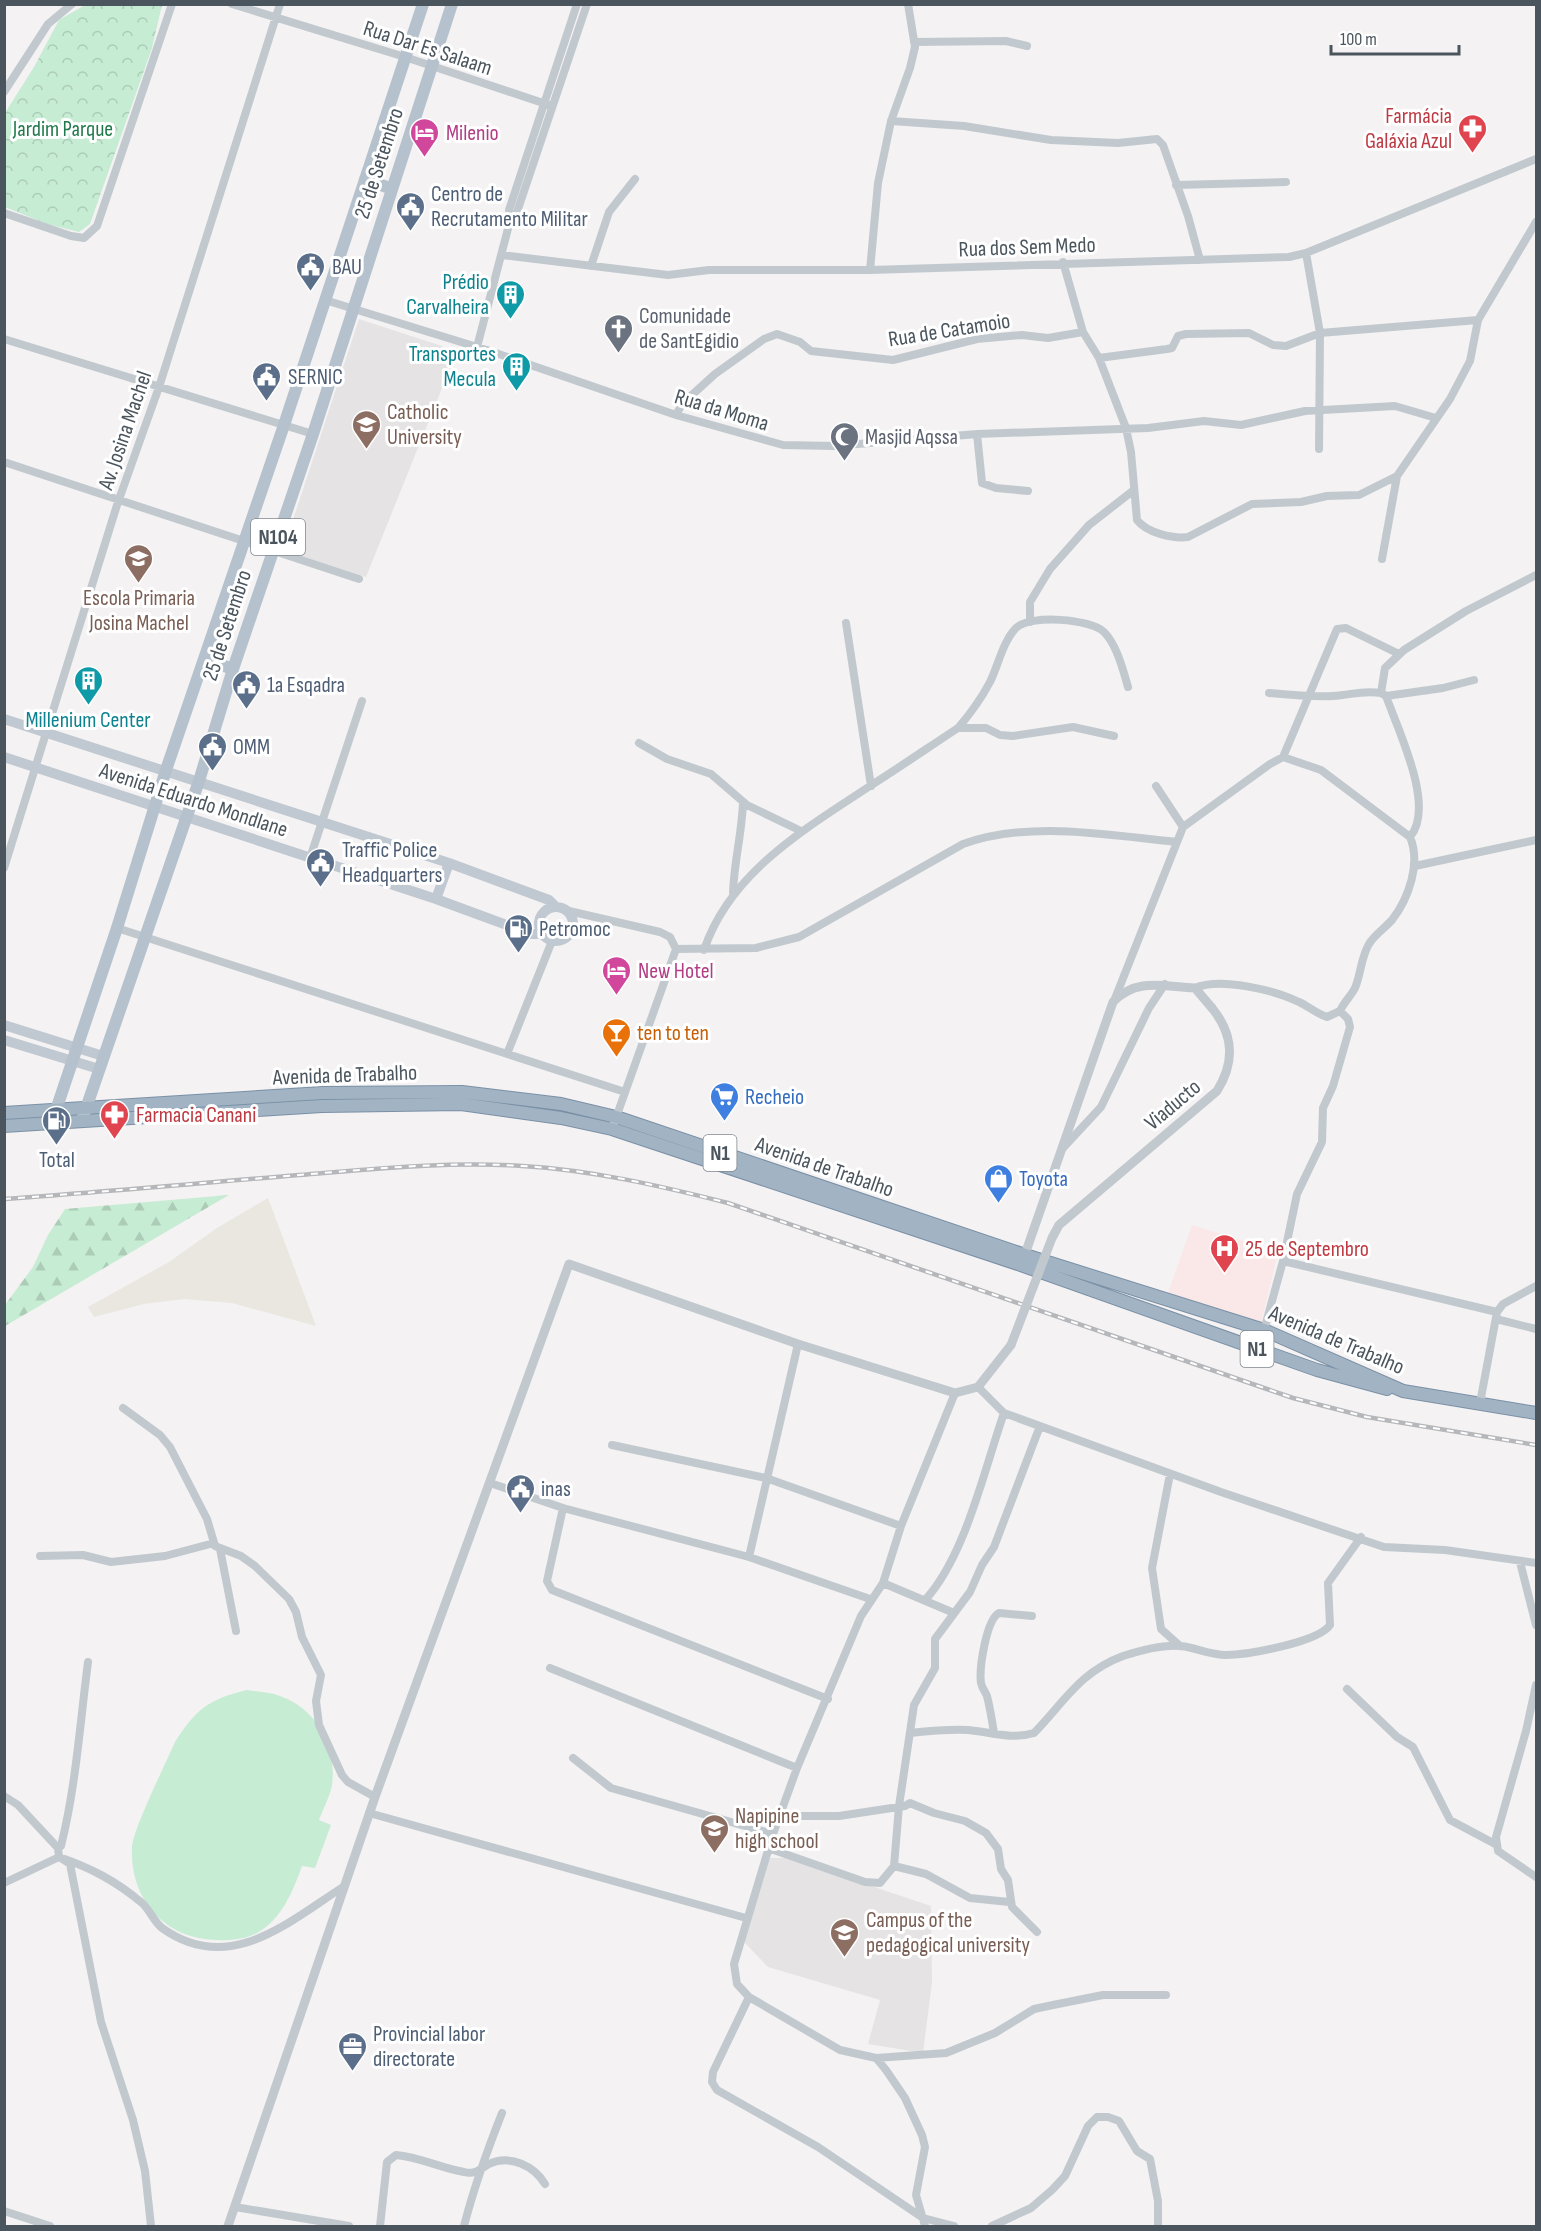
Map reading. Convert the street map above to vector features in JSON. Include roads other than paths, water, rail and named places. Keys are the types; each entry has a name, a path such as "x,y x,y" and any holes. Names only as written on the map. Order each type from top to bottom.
{"highway":[{"name":"Avenida de Trabalho","path":"231,1106 323,1093 561,1104 616,1117 1023,1260 1114,1298 1317,1370 1378,1388 1536,1413"},
{"path":"322,1106 323,1093"},
{"name":"Avenida de Trabalho","path":"4,1113 54,1116 231,1106 322,1106 462,1098 612,1129 1023,1260 1264,1330 1403,1391"},
{"name":"Avenida de Trabalho","path":"4,1126 54,1116"}],"main road":[{"name":"25 de Setembro","path":"72,1060 117,928 166,770 284,425 423,4"},
{"name":"25 de Setembro","path":"84,1114 143,937 200,781 233,669 313,434 452,4"},
{"path":"365,179 392,189"},
{"path":"204,659 233,669"},
{"name":"Avenida Eduardo Mondlane","path":"4,719 448,863 549,900 556,907"},
{"name":"Avenida Eduardo Mondlane","path":"4,757 436,899 531,934 542,934"},
{"path":"436,899 448,863"},
{"path":"556,907 569,911 574,921 572,932 564,940 552,941 542,934 539,926 540,915 548,908 556,907"},
{"path":"4,1025 103,1056"},
{"path":"4,1040 99,1069"},
{"name":"N104","path":"54,1116 72,1060"}],"street":[{"path":"4,92 48,24 72,4"},
{"path":"4,213 71,236 84,238 97,226 172,4"},
{"name":"Rua Dar Es Salaam","path":"232,4 548,104"},
{"name":"Av. Josina Machel","path":"4,868 119,501 159,387 280,4"},
{"path":"477,347 510,221 517,212 522,185 577,4"},
{"path":"548,104 587,4"},
{"path":"870,270 878,183 891,121 910,68 914,42 909,4"},
{"path":"914,42 1006,41 1027,46"},
{"path":"891,121 964,126 1051,140 1118,143 1154,138 1163,145 1188,216 1200,260"},
{"name":"Rua dos Sem Medo","path":"501,255 668,275 709,270 870,270 1064,262 1278,257 1306,253 1536,159"},
{"path":"591,266 609,212 635,178"},
{"path":"1176,185 1286,182"},
{"path":"1382,559 1397,476 1450,399 1470,361 1478,320 1534,234 1536,222"},
{"path":"1306,253 1320,333 1318,449"},
{"path":"1064,262 1083,332 1099,358 1126,428 1131,452 1137,520 1142,526 1178,538 1188,537 1252,504 1301,502 1327,496 1359,495 1397,476"},
{"name":"Rua da Moma","path":"325,300 477,347 676,415 783,446 834,446 977,434 1167,427 1204,421 1241,425 1283,414 1395,406 1436,418"},
{"path":"1099,358 1172,348 1178,336 1186,334 1249,333 1273,345 1286,346 1320,333 1478,320"},
{"name":"Rua de Catamoio","path":"676,415 682,404 715,374 764,339 777,334 800,342 811,351 893,360 977,339 1022,335 1048,338 1083,332"},
{"path":"4,339 313,434"},
{"path":"977,434 982,483 996,488 1028,491"},
{"path":"4,462 359,579"},
{"path":"1030,622 1030,602 1050,569 1089,525 1134,490"},
{"path":"1410,837 1417,828 1419,801 1408,758 1383,695 1385,668 1400,654 1466,610 1536,575"},
{"path":"704,950 710,930 733,893 801,831 958,728 973,711 1011,634 1018,626 1042,619 1091,624 1103,632 1112,645 1128,687"},
{"path":"846,623 871,786"},
{"path":"1023,1260 1113,1002 1183,827 1283,757 1337,629 1346,628 1400,654"},
{"path":"1269,693 1310,697 1340,695 1361,690 1383,695 1443,688 1474,680"},
{"path":"310,858 362,701"},
{"path":"958,728 986,728 1000,735 1013,736 1073,727 1114,736"},
{"path":"639,743 667,759 711,774 743,802 801,831"},
{"path":"1113,1002 1131,988 1144,984 1195,988 1210,983 1272,992 1300,1003 1325,1017 1340,1011 1347,996 1354,990 1370,942 1392,920 1402,906 1415,866 1415,849 1410,837 1321,770 1283,757"},
{"path":"1156,786 1183,827"},
{"path":"733,893 735,862 742,833 743,802"},
{"path":"676,949 756,948 799,937 963,844 986,836 1074,832 1177,842"},
{"path":"1415,866 1536,840"},
{"path":"569,911 660,932 670,938 676,949 612,1129"},
{"path":"117,928 625,1092"},
{"path":"507,1054 552,941"},
{"path":"1062,1149 1101,1107 1149,1008 1165,984"},
{"name":"Viaducto","path":"978,1387 1011,1345 1059,1225 1217,1091 1226,1076 1231,1060 1227,1030 1195,988"},
{"path":"1264,1330 1284,1261 1297,1194 1322,1142 1323,1108 1333,1086 1350,1027 1348,1019 1340,1011"},
{"path":"1284,1261 1496,1316 1536,1329"},
{"path":"228,2226 369,1813 569,1264 798,1344 955,1393 978,1387 1004,1413 1170,1474 1361,1537 1384,1547 1444,1550 1536,1563"},
{"path":"1480,1403 1496,1316 1503,1304 1536,1286"},
{"path":"749,1557 798,1344"},
{"path":"955,1393 901,1526 883,1583 870,1599 861,1616 779,1816 746,1918 734,1964 737,1984 749,1996 840,2050 876,2058 946,2053 995,2033 1034,2009 1103,1995 1166,1995"},
{"path":"123,1408 160,1435 170,1447 207,1519 217,1546 236,1632"},
{"path":"927,1599 944,1580 960,1542 1004,1413"},
{"path":"768,1848 865,1882 880,1883 894,1866 899,1806 914,1705 935,1668 935,1639 970,1592 982,1565 994,1547 1040,1426"},
{"path":"612,1445 766,1478 901,1526"},
{"path":"1170,1474 1152,1568 1161,1629 1180,1646 1206,1654 1230,1655 1318,1636 1329,1625 1328,1583 1361,1537"},
{"path":"490,1483 563,1508 749,1557 870,1599"},
{"path":"563,1508 547,1581 552,1590 828,1699"},
{"path":"40,1556 83,1556 111,1562 165,1556 217,1546 241,1556 255,1566 289,1599 296,1612 302,1637 321,1675 316,1701 319,1725 342,1775 348,1782 375,1797"},
{"path":"1520,1562 1536,1625"},
{"path":"883,1583 927,1599 954,1612"},
{"path":"994,1732 986,1692 981,1681 982,1655 991,1623 994,1615 999,1612 1032,1616"},
{"path":"910,1733 958,1730 994,1732 1018,1737 1034,1733 1084,1677 1100,1667 1143,1651 1180,1646"},
{"path":"4,1882 58,1852 63,1840 88,1662"},
{"path":"550,1668 797,1768"},
{"path":"1536,1685 1527,1731 1496,1837 1498,1851 1536,1877"},
{"path":"1347,1689 1397,1737 1413,1747 1450,1820 1497,1845"},
{"path":"573,1758 611,1788 773,1834"},
{"path":"4,1796 18,1805 69,1864 101,2022 133,2120 145,2171 151,2226"},
{"path":"779,1816 839,1816 910,1803 934,1814 965,1821 986,1833 998,1849 1001,1869 1008,1880 1011,1907 1037,1932"},
{"path":"369,1813 746,1918"},
{"path":"58,1852 113,1880 145,1905 161,1927 182,1938 212,1948 228,1948 251,1942 283,1926 343,1887"},
{"path":"894,1866 926,1874 970,1898 1010,1902"},
{"path":"749,1996 713,2072 712,2082 717,2090 818,2147 924,2222 954,2226"},
{"path":"876,2058 905,2098 922,2135 924,2147 916,2195 924,2222"},
{"path":"464,2226 478,2172 486,2159 502,2113"},
{"path":"992,2226 1031,2208 1052,2190 1069,2167 1088,2126 1097,2117 1103,2116 1119,2121 1137,2151 1150,2159 1158,2201 1158,2226"},
{"path":"380,2226 387,2162 396,2156 420,2158 465,2173 478,2172 490,2164 502,2161 525,2164 534,2170 544,2184"},
{"path":"235,2207 349,2226"},
{"path":"4,2211 50,2226"}],"railway":[{"path":"4,1199 411,1166 522,1166 600,1175 728,1203 1293,1398 1367,1417 1536,1445"}],"place":[{"name":"Farmácia Galáxia Azul","path":"1473,154"},
{"name":"Milenio","path":"425,158"},
{"name":"Centro de Recrutamento Militar","path":"410,232"},
{"name":"BAU","path":"311,292"},
{"name":"Prédio Carvalheira","path":"510,320"},
{"name":"Comunidade de SantEgidio","path":"618,354"},
{"name":"Transportes Mecula","path":"517,392"},
{"name":"SERNIC","path":"267,402"},
{"name":"Catholic University","path":"366,450"},
{"name":"Masjid Aqssa","path":"844,462"},
{"name":"Escola Primaria Josina Machel","path":"139,584"},
{"name":"Millenium Center","path":"88,706"},
{"name":"1a Esqadra","path":"246,710"},
{"name":"OMM","path":"212,772"},
{"name":"Traffic Police Headquarters","path":"321,888"},
{"name":"Petromoc","path":"518,954"},
{"name":"New Hotel","path":"617,996"},
{"name":"ten to ten","path":"616,1058"},
{"name":"Recheio","path":"724,1122"},
{"name":"Farmacia Canani","path":"115,1140"},
{"name":"Total","path":"57,1146"},
{"name":"Toyota","path":"998,1204"},
{"name":"25 de Septembro","path":"1224,1274"},
{"name":"inas","path":"520,1514"},
{"name":"Napipine high school","path":"714,1854"},
{"name":"Campus of the pedagogical university","path":"845,1958"},
{"name":"Provincial labor directorate","path":"352,2072"}],"park label":[{"name":"Jardim Parque","path":"63,128"}]}
